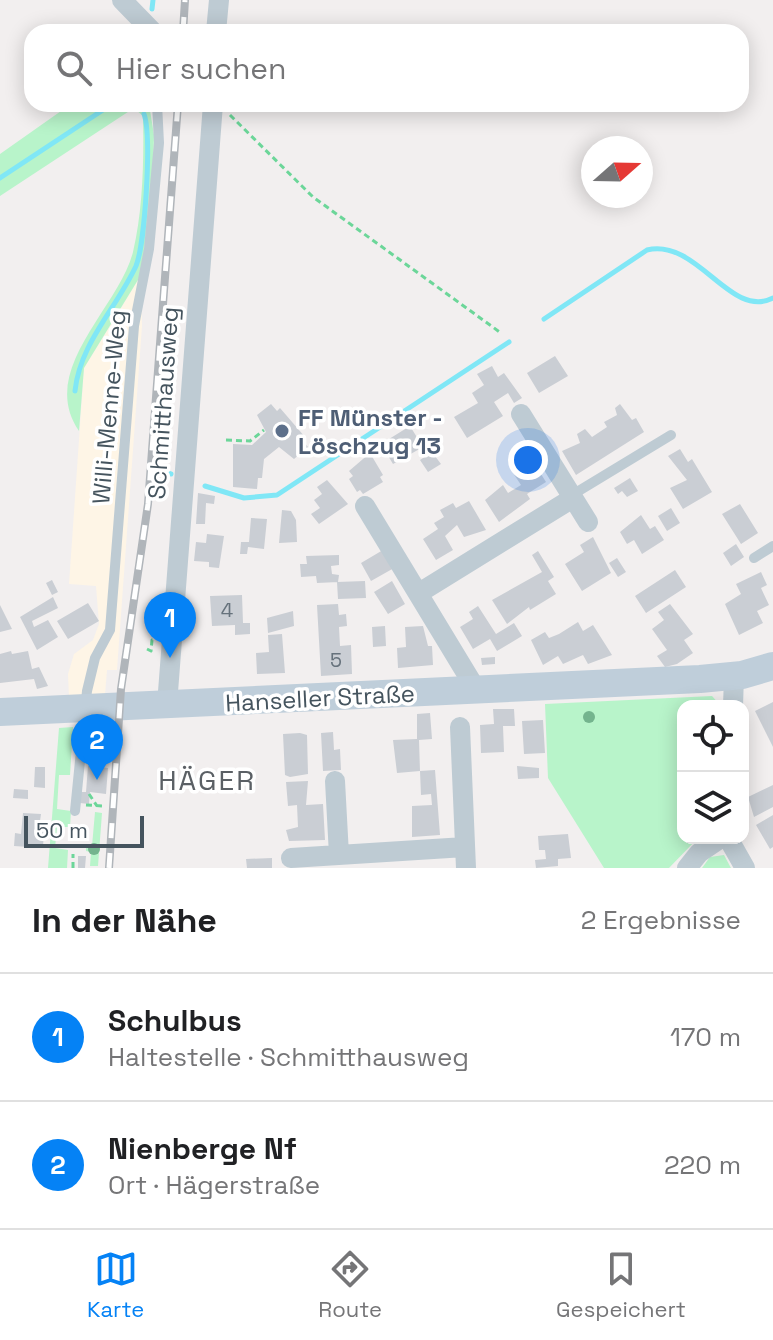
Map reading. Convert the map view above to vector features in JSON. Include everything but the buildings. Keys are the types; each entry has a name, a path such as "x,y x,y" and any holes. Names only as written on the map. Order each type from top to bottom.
{"main road":[{"name":"Hanseller Straße","path":"0,712 734,676 773,666"}],"street":[{"path":"122,0 145,24"},
{"path":"217,24 219,0"},
{"name":"Schmitthausweg","path":"167,705 220,112"},
{"path":"521,414 588,522"},
{"path":"419,593 573,497"},
{"path":"365,506 471,681 472,691"},
{"path":"733,700 734,676"},
{"path":"291,858 339,855 466,858 460,727"},
{"path":"335,781 339,855"},
{"path":"687,868 699,853 712,844"},
{"path":"731,844 745,868"}],"lane":[{"name":"Willi-Menne-Weg","path":"75,811 84,709 95,658 110,630 134,326 152,219 159,143 157,112"},
{"path":"573,497 671,435"},
{"path":"754,558 773,546"}],"path":[{"path":"223,112 313,197 501,333"},
{"path":"226,440 250,441 264,430"},
{"path":"89,794 100,806"},
{"path":"73,854 73,868"}],"shaded area":[{"path":"141,275 142,326 117,670 107,670 105,695 69,697 68,674 74,654 93,640 99,624 96,586 69,584 84,368"}],"green space":[{"path":"60,112 128,112 0,196 0,154"},
{"path":"138,112 150,112 154,135 153,179 141,275 84,368 79,431 69,408 68,385 74,362 125,273 133,252 142,185 143,116"},
{"path":"712,696 716,700 677,700 677,844 692,844 669,868 604,868 548,778 545,704"},
{"path":"73,727 70,775 59,775 57,809 71,811 70,827 57,827 55,848 68,850 67,868 48,868 59,728"},
{"path":"95,812 102,813 98,866 90,866 91,852 86,851 86,846 92,846"},
{"path":"724,855 731,868 702,868 710,857"}],"waterway":[{"path":"152,9 153,0"},
{"path":"0,178 100,112"},
{"path":"75,391 78,374 91,342 128,282 139,254 147,166 144,114"},
{"path":"544,319 647,250 665,250 682,256 742,298 757,302 773,298"},
{"path":"205,486 244,498 277,495 509,342"},
{"path":"161,471 171,474"}],"railway":[{"path":"184,24 185,0"},
{"path":"109,868 121,689 148,504 177,112"}],"place":[{"name":"FF Münster - Löschzug 13","path":"282,431"},
{"name":"Schulbus","path":"170,658"},
{"name":"Nienberge Nf","path":"97,780"}],"district":[{"name":"HÄGER","path":"207,780"}]}
